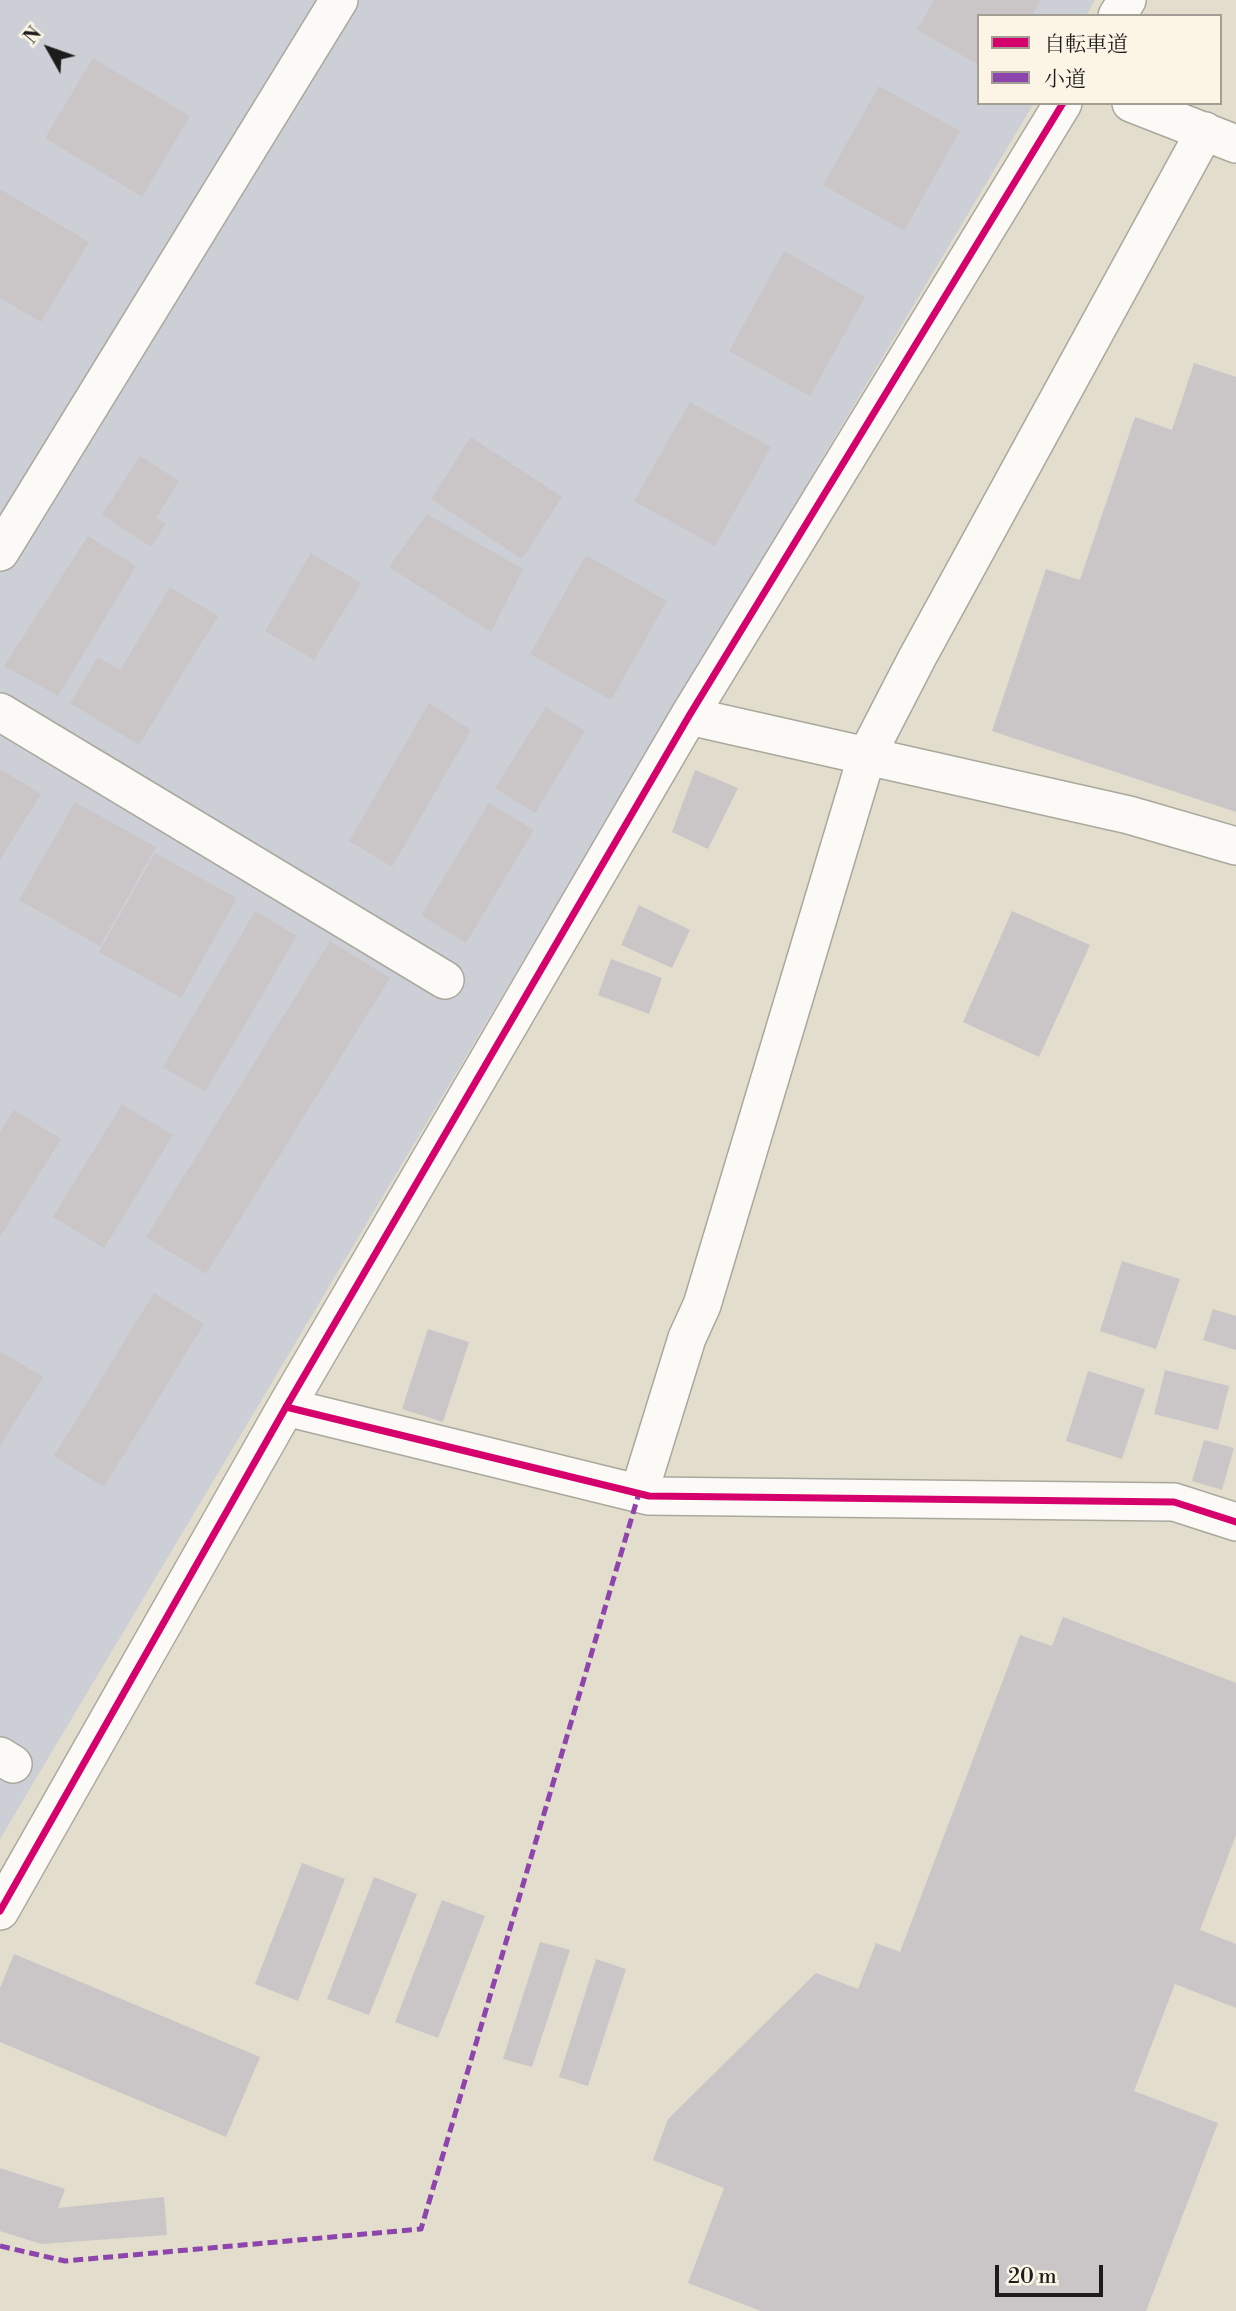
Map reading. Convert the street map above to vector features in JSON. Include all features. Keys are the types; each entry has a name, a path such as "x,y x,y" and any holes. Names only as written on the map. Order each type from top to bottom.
{"street":[{"path":"0,552 331,3"},
{"path":"0,1911 286,1407 689,716 1062,105"},
{"path":"639,1493 687,1338 702,1305 867,755 917,658 1220,137 1136,105"},
{"path":"0,712 445,980"},
{"path":"689,716 1129,815 1236,846"},
{"path":"286,1407 649,1496 1174,1502 1236,1522"}],"shaded area":[{"path":"0,0 1095,0 1087,14 977,14 977,105 1033,105 0,1839"}],"building":[{"path":"934,0 1041,0 1033,14 977,14 977,64 917,30"},
{"path":"93,58 190,116 142,197 45,138"},
{"path":"879,86 960,131 904,231 823,185"},
{"path":"0,189 89,242 41,322 0,298"},
{"path":"784,251 865,297 810,396 729,351"},
{"path":"1194,363 1236,377 1236,812 992,731 1046,569 1080,580 1135,417 1172,430"},
{"path":"690,402 771,447 715,546 634,501"},
{"path":"471,437 562,497 522,559 431,499"},
{"path":"140,456 179,481 156,518 166,524 151,547 102,515"},
{"path":"427,514 523,569 491,632 389,567"},
{"path":"88,536 136,566 58,696 4,666"},
{"path":"311,553 361,583 314,660 265,631"},
{"path":"586,555 667,601 611,700 530,654"},
{"path":"170,587 218,616 139,745 70,703 98,657 120,670"},
{"path":"429,703 471,730 392,867 349,841"},
{"path":"546,707 585,731 535,813 495,788"},
{"path":"0,769 41,794 0,860"},
{"path":"695,770 738,788 708,849 672,832"},
{"path":"75,802 156,847 100,946 19,900"},
{"path":"489,803 534,830 466,943 421,915"},
{"path":"155,853 237,898 181,998 99,952"},
{"path":"639,905 690,930 672,968 621,945"},
{"path":"255,911 297,936 205,1092 163,1067"},
{"path":"1012,911 1090,945 1039,1057 963,1022"},
{"path":"330,941 390,978 206,1274 146,1237"},
{"path":"611,959 662,978 649,1014 598,995"},
{"path":"122,1104 173,1135 104,1248 53,1217"},
{"path":"14,1110 61,1139 0,1237 0,1132"},
{"path":"1122,1261 1180,1279 1156,1349 1100,1331"},
{"path":"154,1293 204,1324 104,1487 54,1456"},
{"path":"1213,1309 1236,1316 1236,1350 1203,1340"},
{"path":"428,1329 469,1342 443,1422 402,1409"},
{"path":"0,1351 43,1377 0,1446"},
{"path":"1165,1370 1229,1386 1218,1430 1154,1414"},
{"path":"1088,1371 1145,1389 1122,1459 1066,1441"},
{"path":"1204,1440 1234,1448 1222,1490 1192,1481"},
{"path":"1063,1617 1236,1683 1236,1835 1200,1930 1236,1944 1236,2008 1175,1984 1134,2091 1218,2123 1146,2311 761,2311 688,2283 724,2188 653,2160 668,2119 816,1973 858,1989 876,1943 900,1952 1020,1635 1052,1646"},
{"path":"302,1863 345,1879 298,2001 255,1984"},
{"path":"374,1877 417,1894 369,2015 327,1999"},
{"path":"442,1900 485,1916 438,2038 395,2022"},
{"path":"540,1942 570,1950 532,2067 503,2059"},
{"path":"14,1954 260,2057 226,2137 0,2042 0,1988"},
{"path":"596,1959 626,1969 588,2086 559,2077"},
{"path":"0,2168 65,2189 58,2208 164,2197 167,2235 41,2244 0,2231"}],"marked path":[{"path":"0,2246 65,2261 421,2229 639,1493"}],"cycle path":[{"path":"0,1911 286,1407 689,716 1062,105"},
{"path":"286,1407 649,1496 1174,1502 1236,1522"}]}
